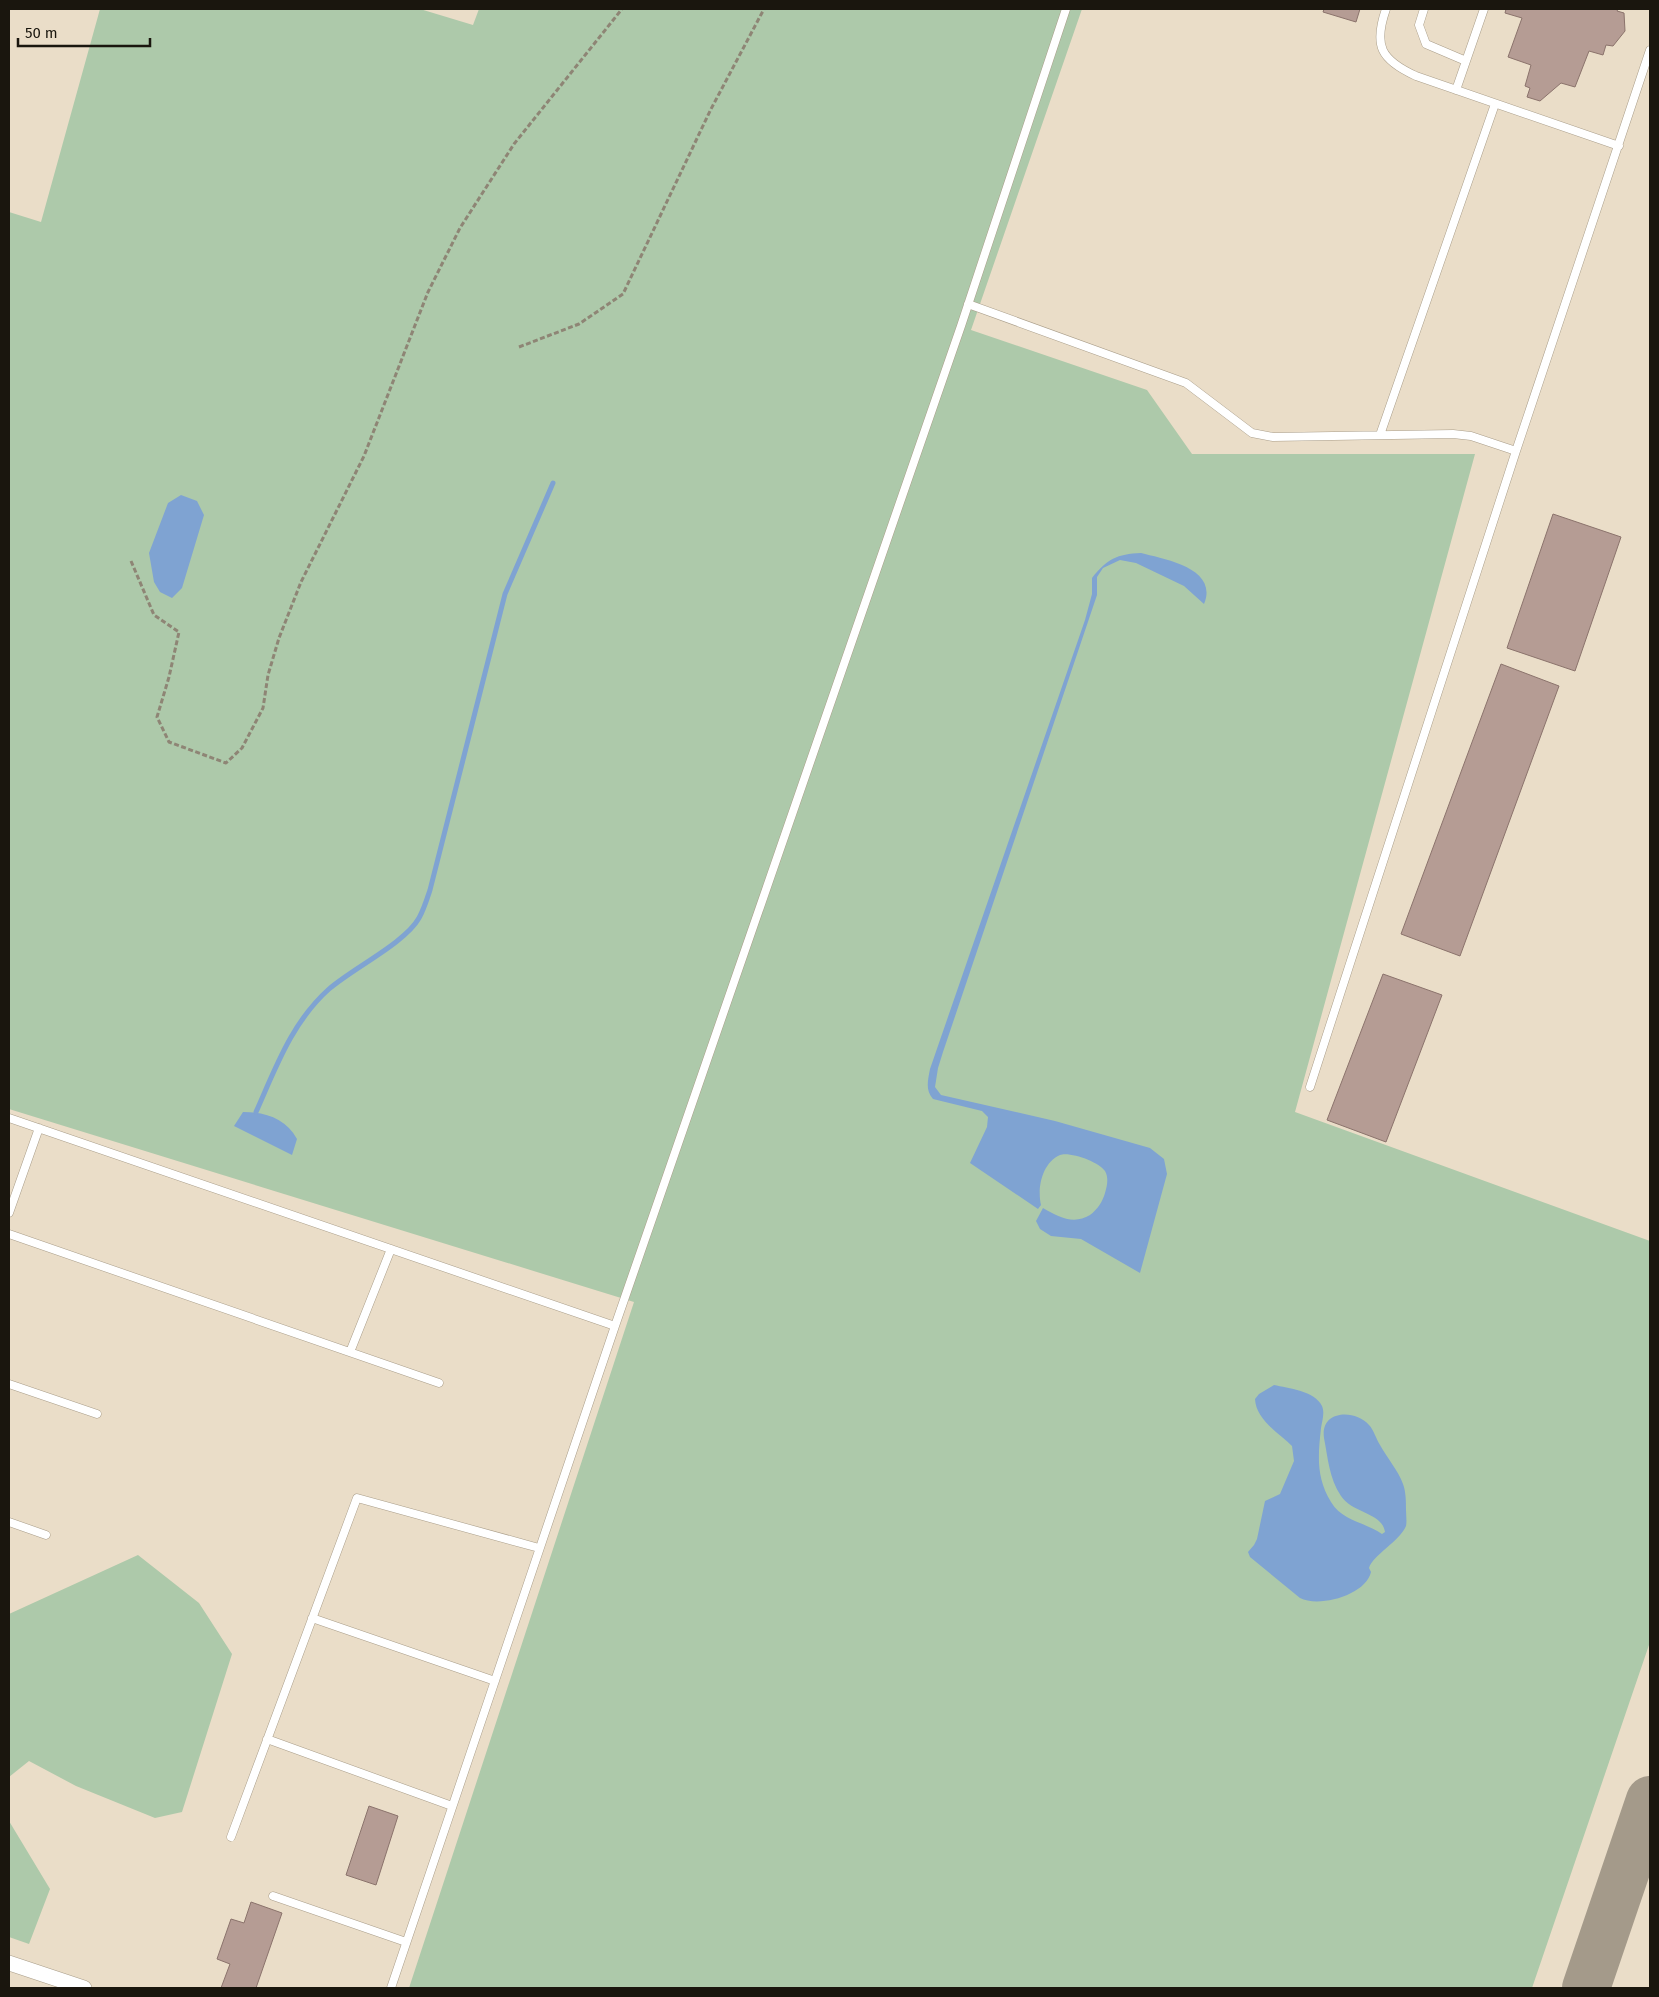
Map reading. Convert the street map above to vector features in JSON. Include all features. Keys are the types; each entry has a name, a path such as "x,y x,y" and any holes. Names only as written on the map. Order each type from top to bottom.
{"street":[{"path":"9,1963 84,1988"}],"lane":[{"path":"391,1988 614,1326 968,304 1066,9"},
{"path":"1386,9 1380,25 1380,40 1389,60 1398,68 1495,104 1619,146"},
{"path":"1424,9 1419,25 1426,44 1466,61"},
{"path":"1456,90 1484,9"},
{"path":"1310,1087 1516,451 1650,50"},
{"path":"1380,435 1495,104"},
{"path":"968,304 1186,383 1252,433 1273,437 1462,435 1471,436 1516,451"},
{"path":"9,1118 614,1326"},
{"path":"9,1213 39,1128"},
{"path":"9,1234 439,1383"},
{"path":"350,1352 391,1249"},
{"path":"9,1384 97,1414"},
{"path":"231,1837 357,1498 540,1548"},
{"path":"9,1522 46,1535"},
{"path":"312,1618 495,1681"},
{"path":"267,1739 452,1806"},
{"path":"273,1896 406,1942"}],"path":[{"path":"131,560 154,615 180,632 157,717 169,742 226,763 242,748 263,708 268,676 279,638 301,582 364,456 428,292 460,228 514,144 622,9"},
{"path":"519,347 579,324 623,294 711,109 764,9"}],"green space":[{"path":"100,9 420,9 473,25 479,9 1082,9 971,330 1147,390 1192,454 1475,454 1295,1112 1650,1241 1650,1642 1532,1988 409,1988 634,1302 9,1109 9,212 41,222"},
{"path":"138,1555 199,1603 232,1654 182,1812 155,1818 76,1786 29,1761 9,1777 9,1614"},
{"path":"9,1821 50,1889 29,1944 9,1937"}],"water":[{"path":"181,495 197,501 204,515 182,588 172,598 160,592 154,582 149,553 168,503"},
{"path":"1141,553 1175,562 1197,574 1204,582 1207,592 1204,604 1184,586 1136,563 1120,560 1103,568 1097,577 1097,595 943,1052 935,1087 941,1095 1055,1121 1150,1148 1164,1159 1167,1174 1140,1273 1081,1239 1051,1236 1040,1229 1036,1221 1043,1208 1060,1217 1072,1220 1084,1218 1093,1213 1101,1202 1106,1188 1107,1176 1102,1168 1091,1161 1077,1156 1060,1155 1049,1164 1042,1177 1041,1205 1038,1209 970,1163 987,1127 988,1117 982,1111 933,1099 930,1096 928,1085 930,1069 1085,620 1092,594 1092,578 1103,566 1113,559 1119,556"},
{"path":"243,1112 267,1115 287,1126 297,1139 292,1155 234,1126"},
{"path":"1274,1385 1293,1389 1314,1397 1322,1406 1319,1457 1320,1475 1326,1493 1341,1513 1382,1534 1385,1532 1379,1520 1346,1502 1337,1489 1330,1468 1324,1438 1324,1429 1327,1422 1333,1417 1340,1415 1356,1416 1369,1425 1404,1487 1406,1526 1403,1532 1371,1563 1369,1568 1371,1572 1367,1580 1351,1593 1341,1597 1318,1601 1308,1601 1300,1598 1250,1557 1248,1552 1257,1539 1265,1501 1280,1494 1294,1461 1292,1446 1264,1420 1256,1407 1255,1399 1259,1394"}],"building":[{"path":"1324,9 1360,9 1356,22 1323,12"},
{"path":"1506,9 1618,9 1617,11 1624,13 1625,31 1613,46 1606,45 1603,55 1589,51 1575,87 1561,83 1540,101 1527,97 1530,88 1525,86 1531,65 1508,57 1522,18 1505,13"},
{"path":"1553,514 1621,537 1575,671 1507,648"},
{"path":"1501,664 1559,686 1460,956 1401,934"},
{"path":"1383,974 1442,995 1386,1142 1327,1120"},
{"path":"369,1806 398,1816 376,1885 346,1875"},
{"path":"251,1902 282,1913 256,1988 221,1988 230,1964 217,1959 231,1919 244,1923"}],"waterway":[{"path":"256,1112 286,1046 316,1002 339,981 402,937 421,915 430,890 505,594 553,483"}],"taxiway":[{"path":"1586,1988 1650,1800"}]}
